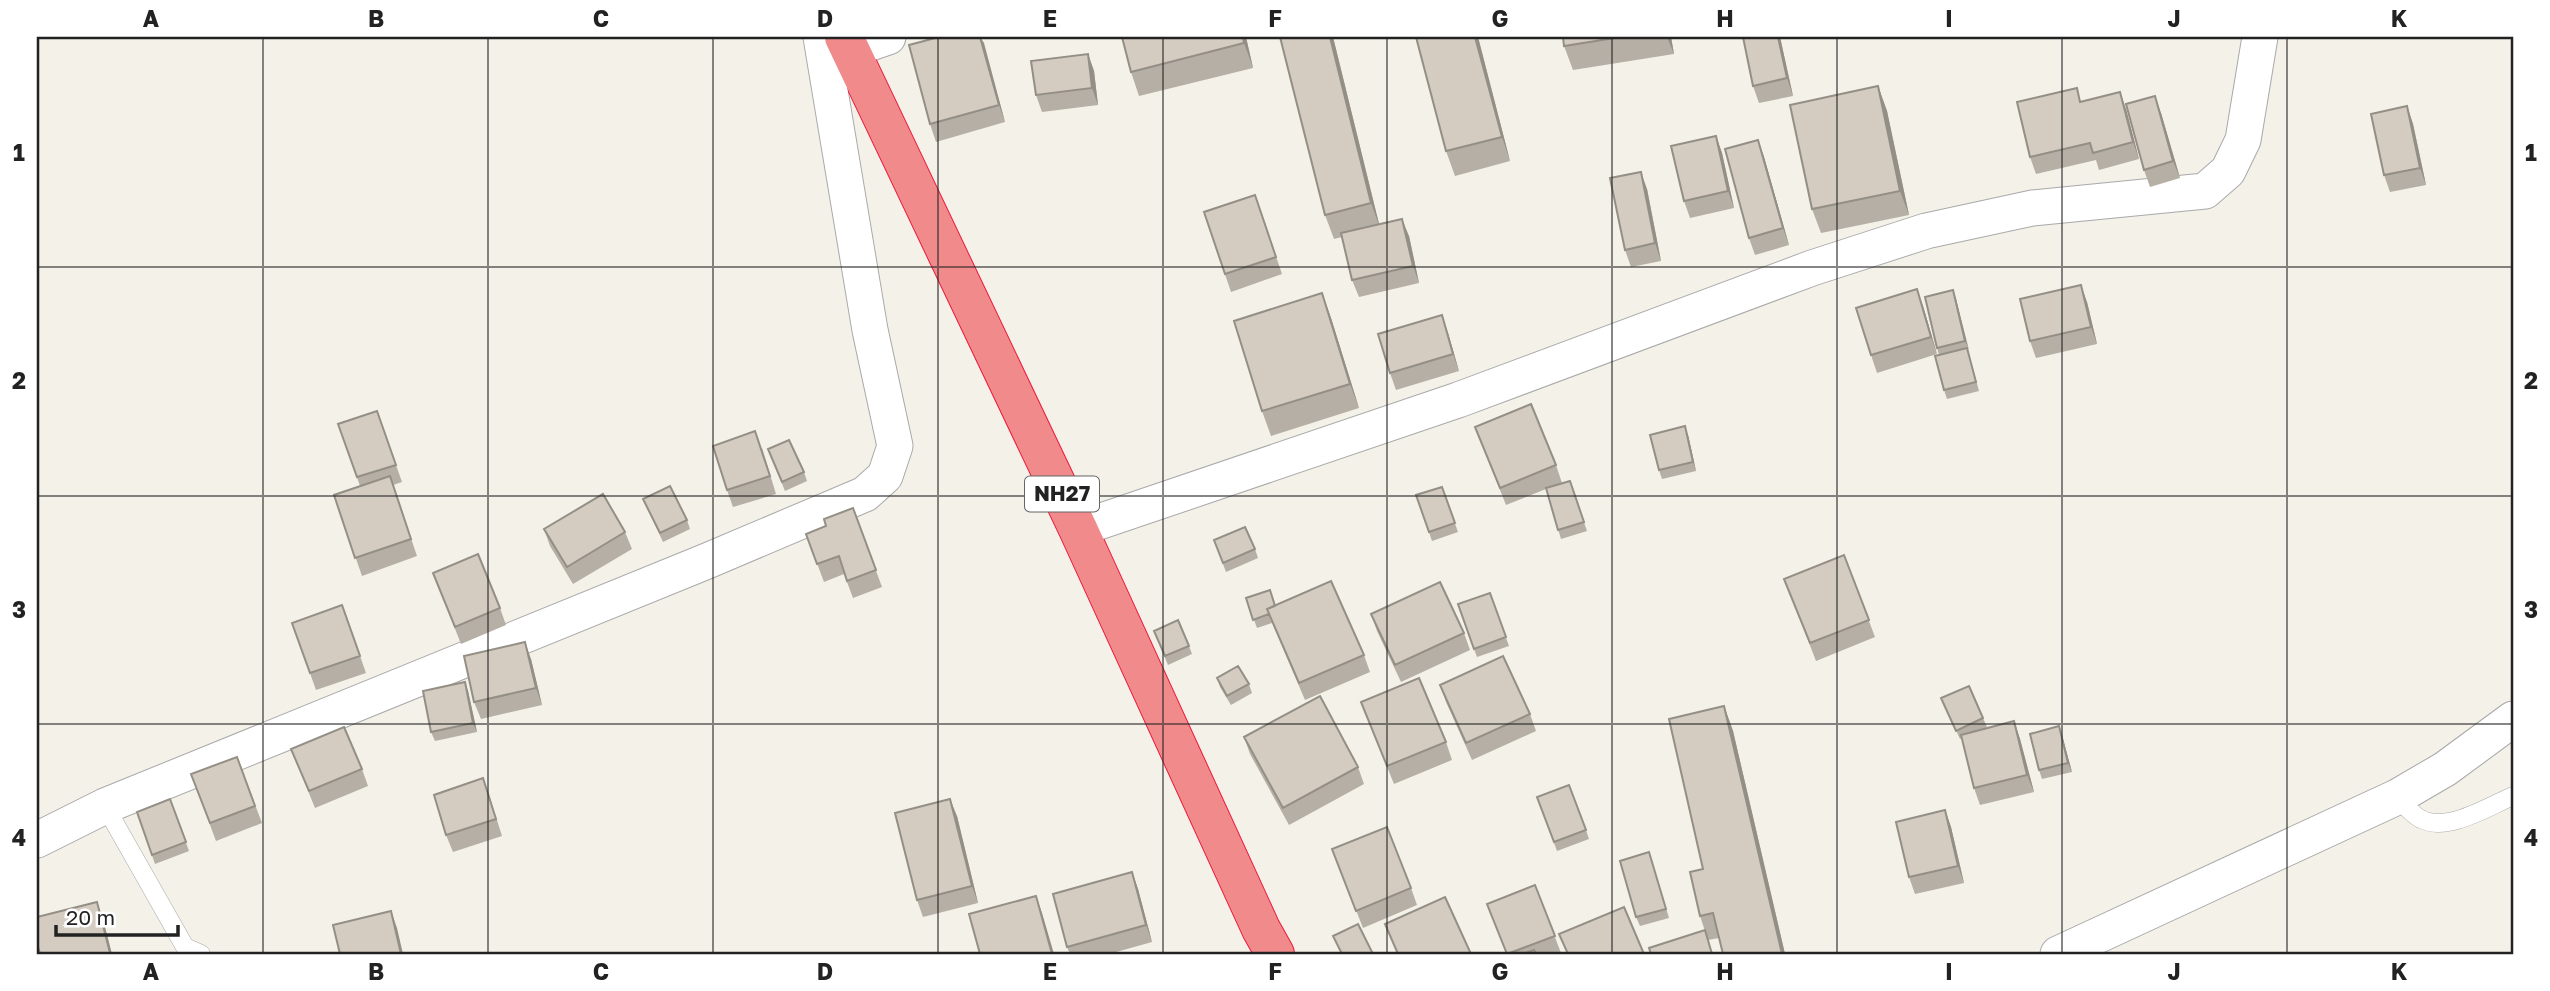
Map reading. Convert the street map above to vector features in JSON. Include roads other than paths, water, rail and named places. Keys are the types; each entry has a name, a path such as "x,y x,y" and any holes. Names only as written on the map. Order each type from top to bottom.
{"highway":[{"name":"NH27","path":"838,41 1078,529 1261,929 1275,954"}],"street":[{"path":"37,840 105,806 865,494 885,476 895,446 870,330 838,41 888,37"},
{"path":"1078,529 1458,400 1812,268 1926,231 2032,208 2205,191 2228,172 2243,140 2260,37"},
{"path":"2058,954 2397,797 2445,769 2513,719"}],"lane":[{"path":"2397,797 2420,819 2435,824 2449,824 2513,796"},
{"path":"105,806 185,947 201,954"}]}
